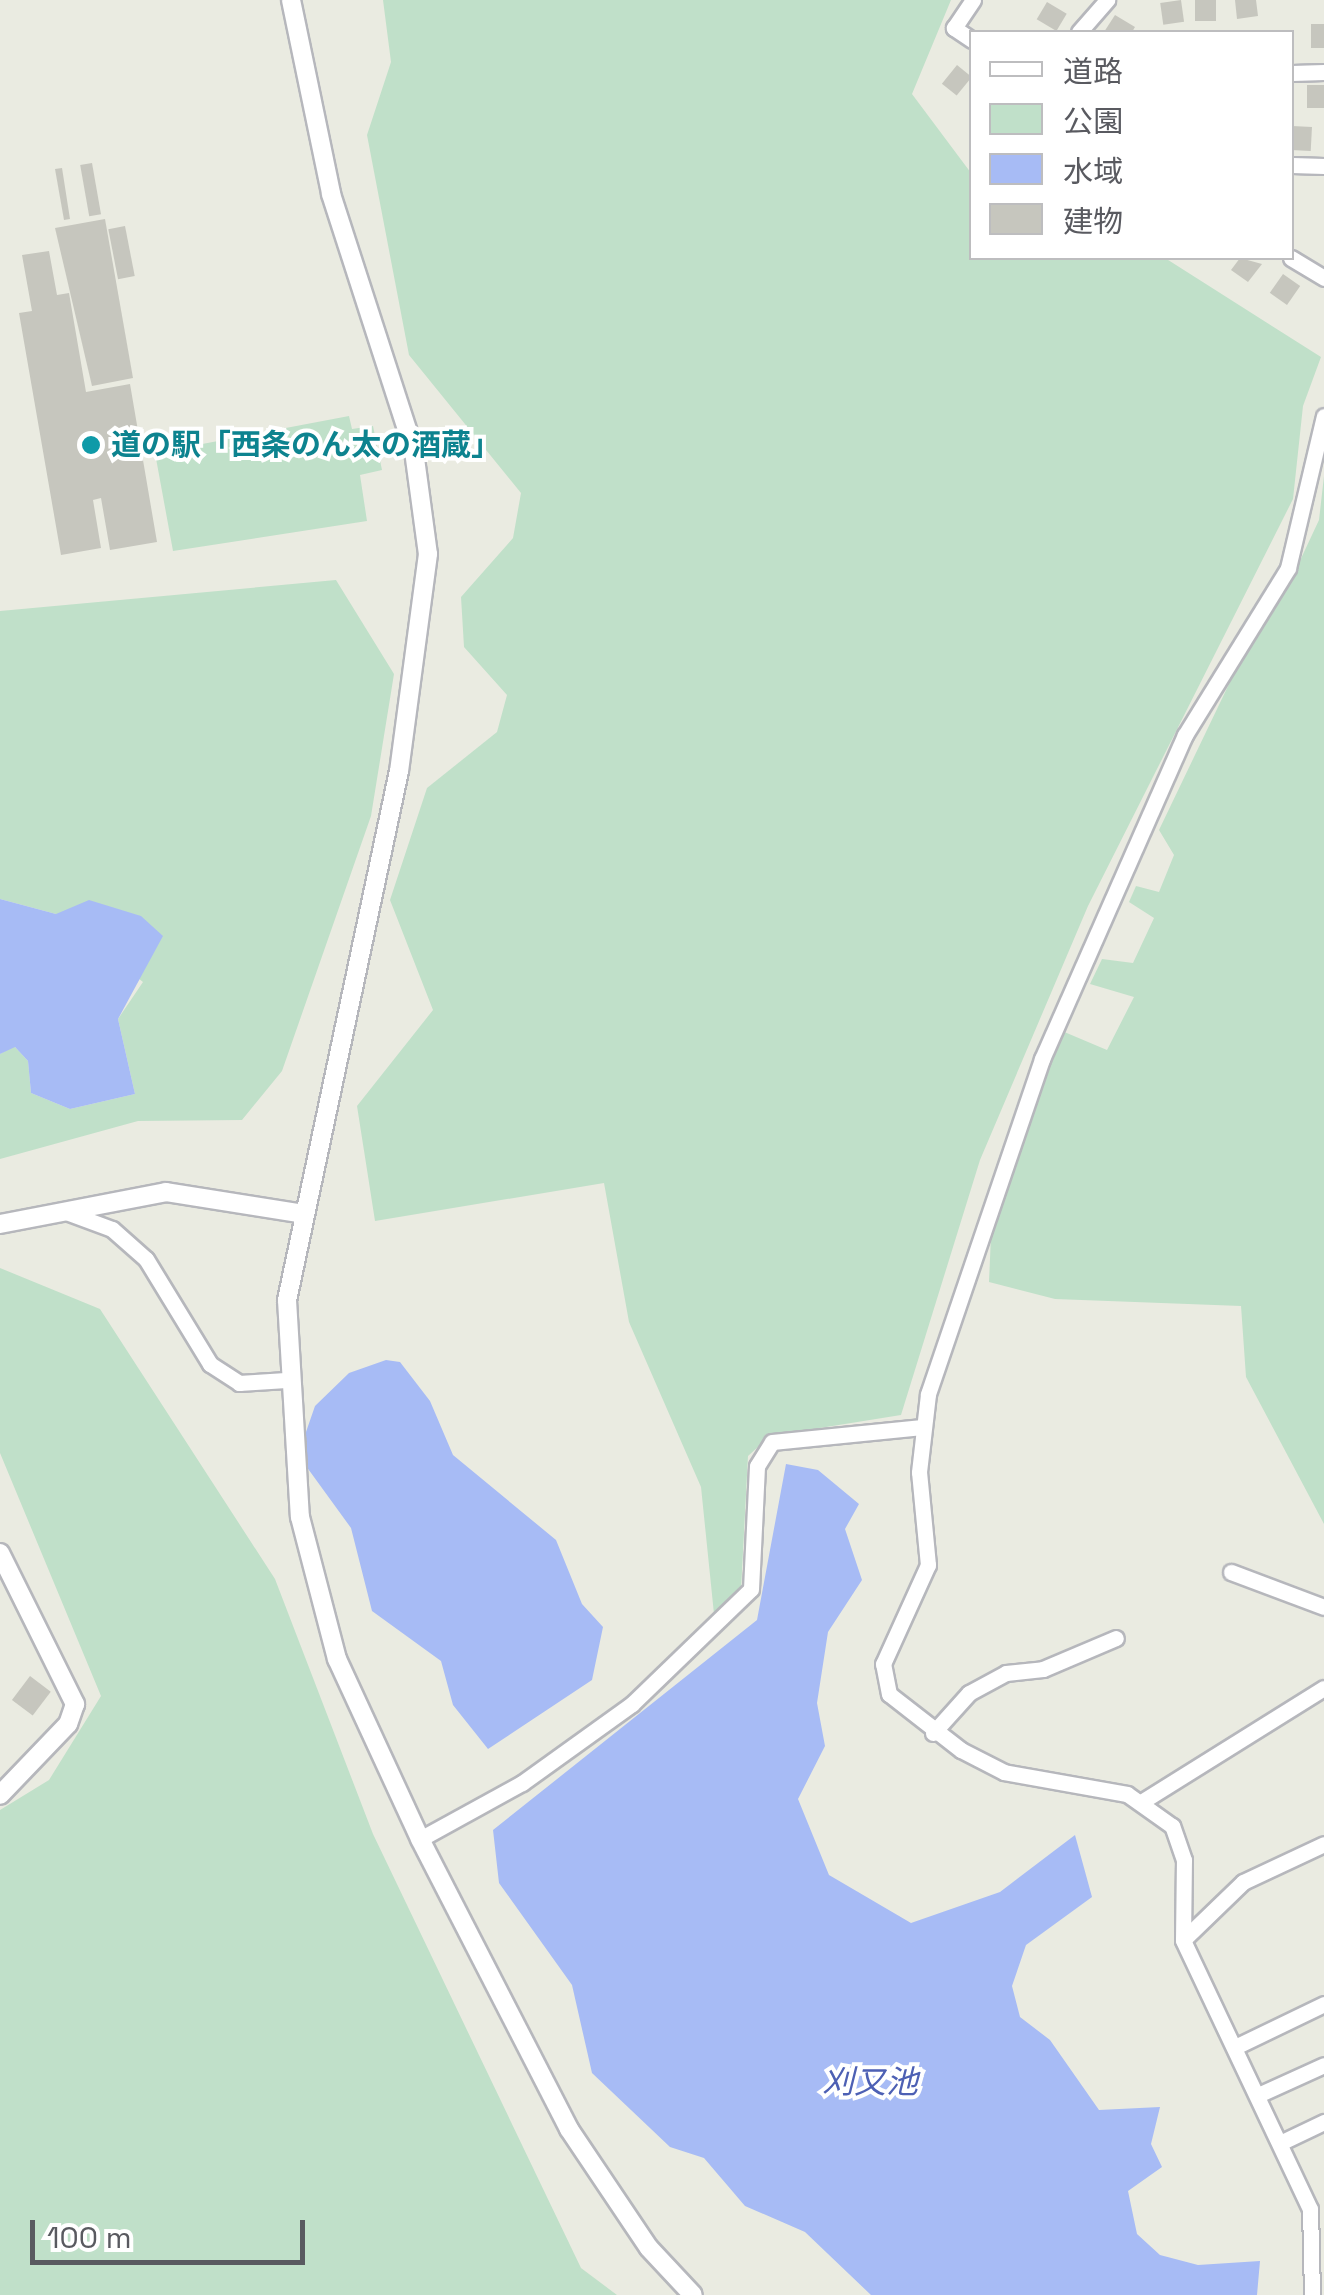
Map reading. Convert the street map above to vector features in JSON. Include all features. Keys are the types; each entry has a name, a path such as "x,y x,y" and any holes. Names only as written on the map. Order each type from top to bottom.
{"street":[{"path":"291,0 331,194 414,451 428,554 402,753 299,1212 286,1380 315,1587 364,1728 569,2129 693,2295"},
{"path":"969,38 954,28 973,0"},
{"path":"1081,30 1107,0"},
{"path":"1294,74 1324,72"},
{"path":"1294,165 1324,166"},
{"path":"1294,259 1324,278"},
{"path":"1312,2295 1319,2229 1282,2142 1183,1940 1180,1842 1143,1802 1004,1772 933,1732 890,1694 882,1664 928,1565 922,1427 1042,1059 1185,735 1288,568 1324,416"},
{"path":"0,1224 166,1192 299,1212"},
{"path":"62,1211 112,1230 146,1260 210,1364 239,1384 286,1380"},
{"path":"420,1839 522,1783 632,1704 751,1589 757,1466 772,1442 922,1427"},
{"path":"0,1552 75,1704 68,1724 0,1795"},
{"path":"1231,1572 1324,1608"},
{"path":"933,1732 969,1694 1006,1673 1043,1669 1116,1638"},
{"path":"1143,1802 1324,1688"},
{"path":"1183,1940 1243,1882 1324,1844"},
{"path":"1235,2047 1324,2004"},
{"path":"1258,2094 1324,2065"},
{"path":"1282,2142 1324,2122"}],"green space":[{"path":"383,0 951,0 912,94 969,170 969,260 1168,260 1321,357 1303,406 1293,499 1088,906 980,1160 901,1415 770,1436 748,1456 741,1590 714,1614 701,1487 629,1322 604,1183 375,1221 357,1106 433,1010 390,900 427,788 497,732 507,695 464,647 461,597 513,538 521,493 409,355 367,135 391,62"},
{"path":"349,416 352,429 373,426 382,470 360,475 367,521 173,551 155,453"},
{"path":"1324,476 1324,1524 1246,1377 1241,1306 1055,1299 989,1282 991,1235 1062,1031 1107,1050 1134,997 1090,984 1102,959 1133,963 1154,918 1129,902 1136,886 1159,892 1174,855 1159,830 1241,659 1290,582 1319,520"},
{"path":"336,580 394,674 371,816 282,1071 242,1120 138,1121 0,1159 0,1054 14,1046 28,1061 31,1093 70,1109 135,1094 118,1019 143,982 56,914 0,899 0,611"},
{"path":"0,1268 100,1309 275,1579 373,1834 581,2268 617,2295 0,2295 0,1810 49,1780 101,1696 0,1453"}],"water":[{"path":"0,899 56,914 89,900 141,916 163,936 118,1019 135,1094 70,1109 31,1093 28,1061 15,1047 0,1054"},
{"path":"386,1360 400,1362 430,1401 453,1455 556,1540 582,1604 603,1627 592,1680 488,1749 453,1705 441,1661 372,1611 351,1528 298,1455 315,1406 349,1373"},
{"name":"刈又池","path":"786,1464 818,1470 859,1504 845,1529 862,1580 828,1632 817,1703 825,1746 798,1799 829,1875 911,1923 1000,1892 1075,1835 1092,1897 1026,1945 1012,1986 1020,2017 1050,2040 1099,2110 1160,2107 1151,2144 1162,2167 1128,2191 1137,2234 1160,2255 1198,2265 1260,2261 1257,2295 871,2295 805,2232 745,2206 704,2158 670,2147 592,2073 572,1985 499,1883 493,1830 757,1620"}],"building":[{"path":"1181,0 1184,22 1163,25 1160,3"},
{"path":"1195,0 1216,0 1216,21 1195,21"},
{"path":"1235,0 1256,0 1258,16 1237,19"},
{"path":"1047,2 1067,14 1055,30 1037,19"},
{"path":"1115,15 1135,27 1133,30 1105,30"},
{"path":"1311,24 1324,24 1324,48 1311,48"},
{"path":"957,65 969,75 969,80 957,96 942,84"},
{"path":"1307,85 1324,85 1324,108 1307,108"},
{"path":"1294,126 1312,127 1311,151 1294,150"},
{"path":"92,163 101,214 89,216 80,165"},
{"path":"62,168 70,219 64,220 55,169"},
{"path":"105,219 133,378 92,386 55,228"},
{"path":"125,226 135,276 118,279 108,229"},
{"name":"道の駅「西条のん太の酒蔵」","path":"49,251 57,295 69,293 86,392 130,384 157,542 110,550 101,498 93,500 101,548 61,555 19,313 32,311 22,255"},
{"path":"1238,260 1262,264 1248,282 1231,270"},
{"path":"1283,274 1300,286 1287,305 1270,293"},
{"path":"30,1676 51,1692 33,1716 12,1700"}],"place":[{"name":"道の駅「西条のん太の酒蔵」","path":"91,445"}]}
